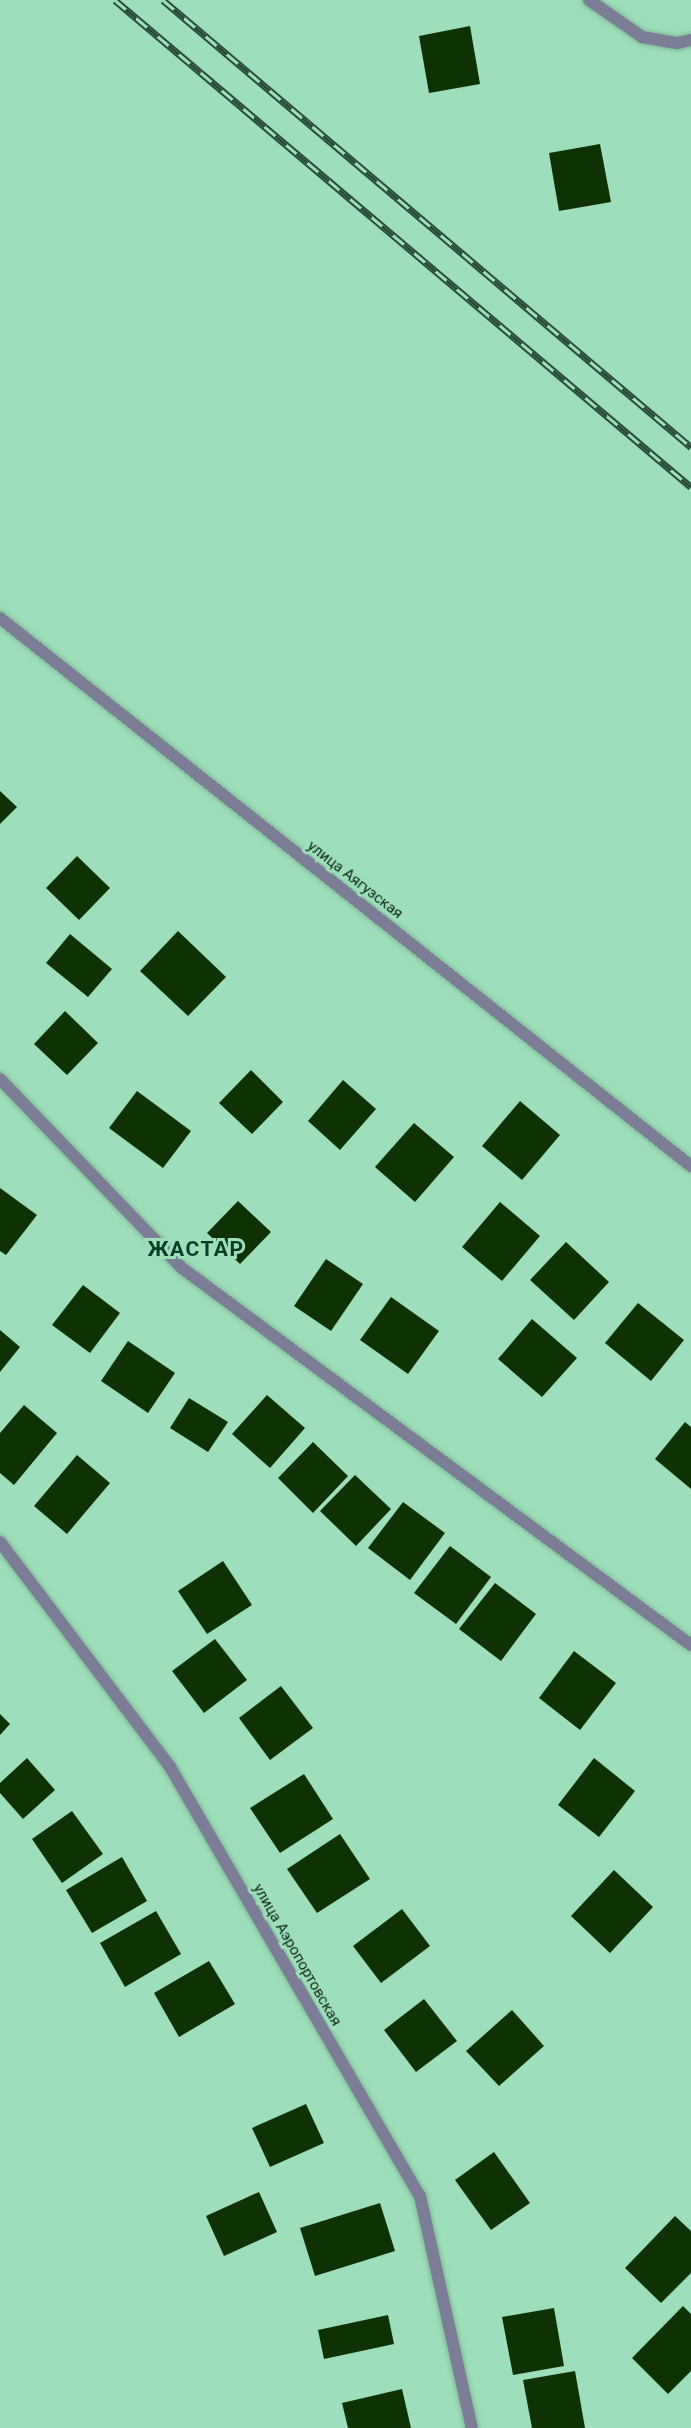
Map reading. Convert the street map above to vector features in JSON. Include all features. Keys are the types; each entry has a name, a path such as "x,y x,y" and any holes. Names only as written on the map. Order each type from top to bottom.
{"street":[{"path":"589,0 642,37 677,43 691,40"},
{"name":"улица Аягузская","path":"0,618 691,1166"},
{"path":"0,1079 182,1268 691,1645"},
{"name":"улица Аэропортовская","path":"0,1542 170,1767 420,2196 472,2428"}],"building":[{"path":"470,26 480,84 429,93 419,36"},
{"path":"600,144 611,202 559,211 549,153"},
{"path":"0,791 17,807 0,824"},
{"path":"77,856 110,888 79,920 46,888"},
{"path":"178,931 226,977 188,1016 140,971"},
{"path":"70,934 112,969 88,997 46,963"},
{"path":"65,1011 98,1043 67,1075 34,1044"},
{"path":"251,1070 283,1102 252,1134 219,1103"},
{"path":"343,1080 376,1109 340,1150 308,1121"},
{"path":"137,1091 191,1131 163,1168 109,1128"},
{"path":"520,1101 560,1135 522,1180 482,1146"},
{"path":"414,1123 454,1157 415,1202 375,1167"},
{"path":"0,1188 37,1215 6,1255 0,1251"},
{"path":"238,1201 271,1232 240,1264 207,1233"},
{"path":"500,1202 540,1236 502,1281 462,1247"},
{"path":"566,1242 609,1282 574,1320 530,1280"},
{"path":"326,1259 363,1284 331,1331 294,1306"},
{"path":"83,1285 120,1313 90,1353 52,1325"},
{"path":"391,1297 439,1331 408,1374 360,1340"},
{"path":"638,1303 684,1340 651,1381 605,1343"},
{"path":"532,1319 577,1358 542,1397 498,1359"},
{"path":"0,1330 20,1347 0,1372"},
{"path":"128,1341 175,1373 148,1413 101,1381"},
{"path":"267,1395 305,1428 270,1468 232,1434"},
{"path":"189,1398 228,1422 208,1452 170,1428"},
{"path":"24,1405 57,1433 14,1485 0,1473 0,1433"},
{"path":"685,1422 691,1427 691,1489 655,1459"},
{"path":"313,1442 348,1476 313,1513 278,1478"},
{"path":"77,1455 110,1483 67,1534 34,1506"},
{"path":"355,1475 391,1509 356,1546 320,1511"},
{"path":"403,1502 445,1533 410,1580 368,1548"},
{"path":"450,1546 491,1577 456,1624 414,1593"},
{"path":"223,1561 252,1605 207,1634 178,1591"},
{"path":"495,1583 536,1614 501,1661 459,1629"},
{"path":"215,1639 247,1680 204,1713 172,1671"},
{"path":"574,1651 616,1683 580,1730 539,1698"},
{"path":"281,1686 313,1728 270,1760 239,1718"},
{"path":"0,1714 10,1724 0,1735"},
{"path":"27,1758 55,1790 23,1819 0,1793 0,1783"},
{"path":"594,1758 635,1791 599,1837 558,1805"},
{"path":"304,1774 333,1819 280,1853 250,1808"},
{"path":"72,1811 103,1854 62,1883 32,1839"},
{"path":"340,1834 370,1879 317,1913 287,1869"},
{"path":"122,1857 147,1901 92,1933 66,1890"},
{"path":"614,1870 653,1907 610,1953 571,1916"},
{"path":"402,1909 430,1946 381,1983 353,1946"},
{"path":"156,1911 181,1954 125,1987 100,1943"},
{"path":"209,1961 235,2004 179,2037 154,1993"},
{"path":"424,1999 457,2041 416,2072 384,2030"},
{"path":"512,2010 544,2046 499,2086 466,2051"},
{"path":"306,2104 324,2143 270,2167 252,2128"},
{"path":"494,2152 530,2203 491,2230 455,2180"},
{"path":"259,2192 277,2232 224,2256 206,2216"},
{"path":"380,2203 395,2251 315,2276 300,2228"},
{"path":"675,2216 691,2231 691,2273 661,2303 625,2268"},
{"path":"683,2306 691,2314 691,2371 668,2394 632,2358"},
{"path":"554,2308 564,2366 513,2375 502,2317"},
{"path":"388,2315 394,2344 324,2359 318,2330"},
{"path":"575,2371 585,2428 532,2428 523,2380"},
{"path":"402,2389 411,2428 348,2428 342,2403"}],"railway":[{"path":"115,0 691,487"},
{"path":"163,0 691,447"}],"district":[{"name":"ЖАСТАР","path":"196,1249"}]}
